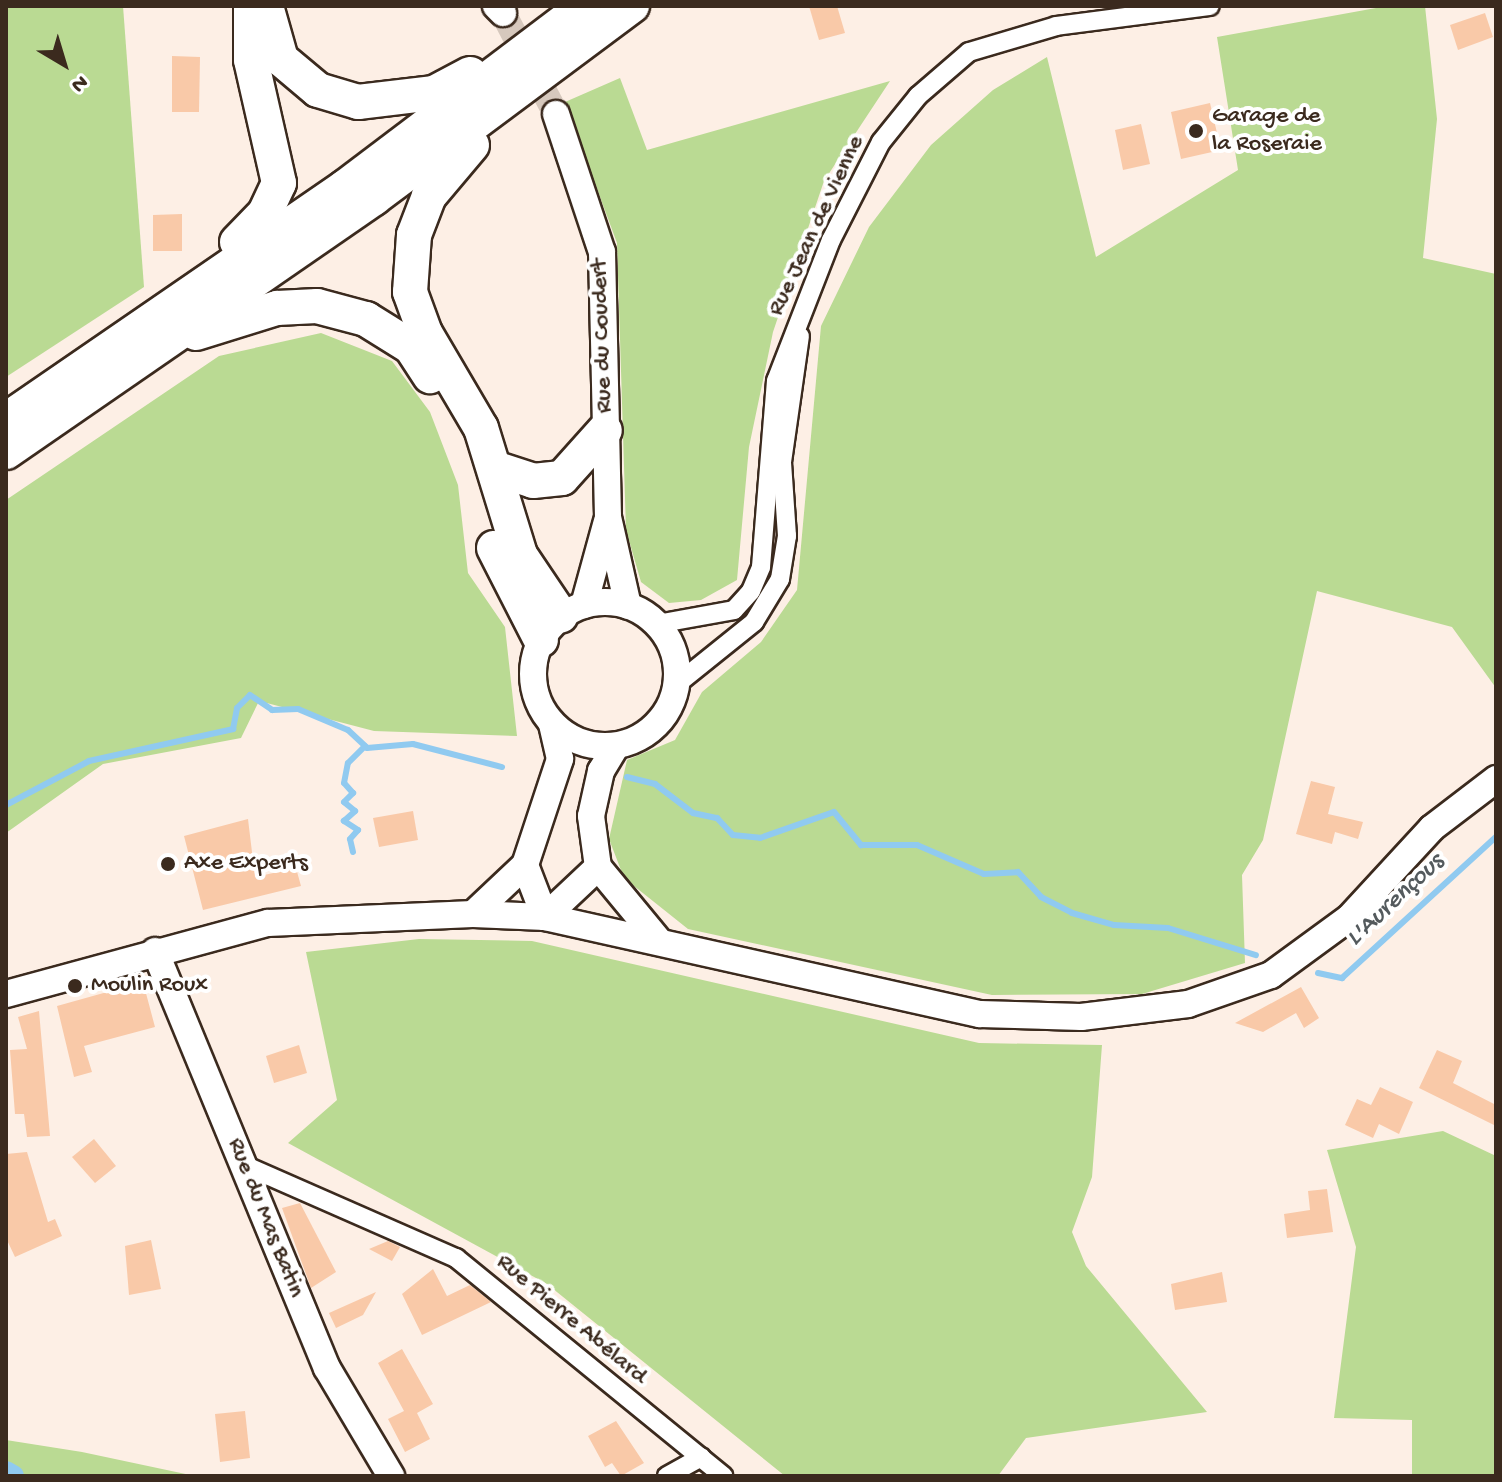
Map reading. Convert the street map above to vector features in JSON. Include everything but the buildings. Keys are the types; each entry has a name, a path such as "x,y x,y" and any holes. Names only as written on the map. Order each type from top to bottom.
{"highway":[{"path":"154,334 179,283 252,231 274,200 279,183 247,30 251,6"},
{"path":"266,6 281,59 318,90 358,102 434,93 518,58 607,12"},
{"path":"6,420 154,334 374,198 607,12"},
{"path":"562,620 520,555 497,469 410,292 414,235 458,157 560,80 607,12"},
{"path":"6,452 154,334 518,58"},
{"path":"154,334 277,308 317,306 366,319 411,347 474,463 497,558 562,620"},
{"path":"497,469 533,481 562,478 605,430"}],"street":[{"name":"Rue Jean de Vienne","path":"657,624 734,610 751,591 761,567 776,381 803,306 881,142 948,66 969,52 1056,26 1210,6"},
{"name":"Rue du Coudert","path":"556,114 602,252 608,517 628,606"},
{"path":"552,724 593,746 616,746 657,725 677,684 754,622 780,579 787,536 782,462 803,306"},
{"name":"Rue du Coudert","path":"562,620 608,517"},
{"path":"473,914 525,865 560,759 552,724 532,684 562,620 628,606 657,624 676,662 677,684"},
{"path":"616,746 601,771 591,816 598,867 659,941"},
{"path":"6,994 155,951 297,920 473,914 545,917 980,1014 1081,1017 1188,1004 1271,975 1336,927 1432,828 1496,779"},
{"path":"525,865 545,917"},
{"path":"545,917 598,867"},
{"name":"Rue du Mas Batin","path":"155,951 327,1368 391,1476"},
{"name":"Rue Pierre Abélard","path":"244,1165 456,1258 723,1476"},
{"path":"667,1476 701,1457"}],"green space":[{"path":"6,6 123,6 144,287 6,377"},
{"path":"1387,6 1425,6 1437,119 1423,258 1496,274 1496,688 1452,627 1317,591 1263,840 1242,875 1245,963 1142,994 992,995 688,929 624,878 609,839 627,760 675,740 702,692 761,642 797,590 821,326 869,227 931,145 993,90 1047,57 1096,257 1238,170 1217,37"},
{"path":"620,78 647,150 890,81 824,181 773,332 749,447 737,580 701,600 669,603 641,582 626,530 617,243 565,102"},
{"path":"321,333 392,361 430,412 458,485 468,573 505,627 517,736 374,731 259,701 241,738 103,764 6,833 6,500 219,356"},
{"path":"419,939 532,941 979,1043 1102,1045 1092,1177 1072,1232 1086,1266 1207,1412 1026,1438 998,1476 785,1476 547,1284 288,1143 337,1100 306,952"},
{"path":"1443,1131 1496,1156 1496,1476 1412,1476 1412,1420 1334,1418 1356,1247 1327,1150"},
{"path":"6,1440 82,1452 195,1476 6,1476"}],"waterway":[{"path":"6,805 89,761 233,729 237,708 250,695 272,710 298,709 348,730 367,748 413,744 502,767"},
{"path":"353,852 350,839 358,830 344,821 355,811 344,802 353,793 344,783 348,763 365,746"},
{"name":"L'Aurençous","path":"627,777 655,784 693,813 717,818 733,835 760,838 834,812 861,845 917,845 984,874 1018,872 1041,897 1072,913 1114,925 1168,928 1256,955"},
{"name":"L'Aurençous","path":"1318,973 1342,978 1496,837"},
{"path":"6,1472 13,1476"}],"tunnel":[{"path":"503,13 556,114"}],"place":[{"name":"Garage de la Roseraie","path":"1196,131"},
{"name":"Axe Experts","path":"168,864"},
{"name":"Moulin Roux","path":"75,986"}]}
